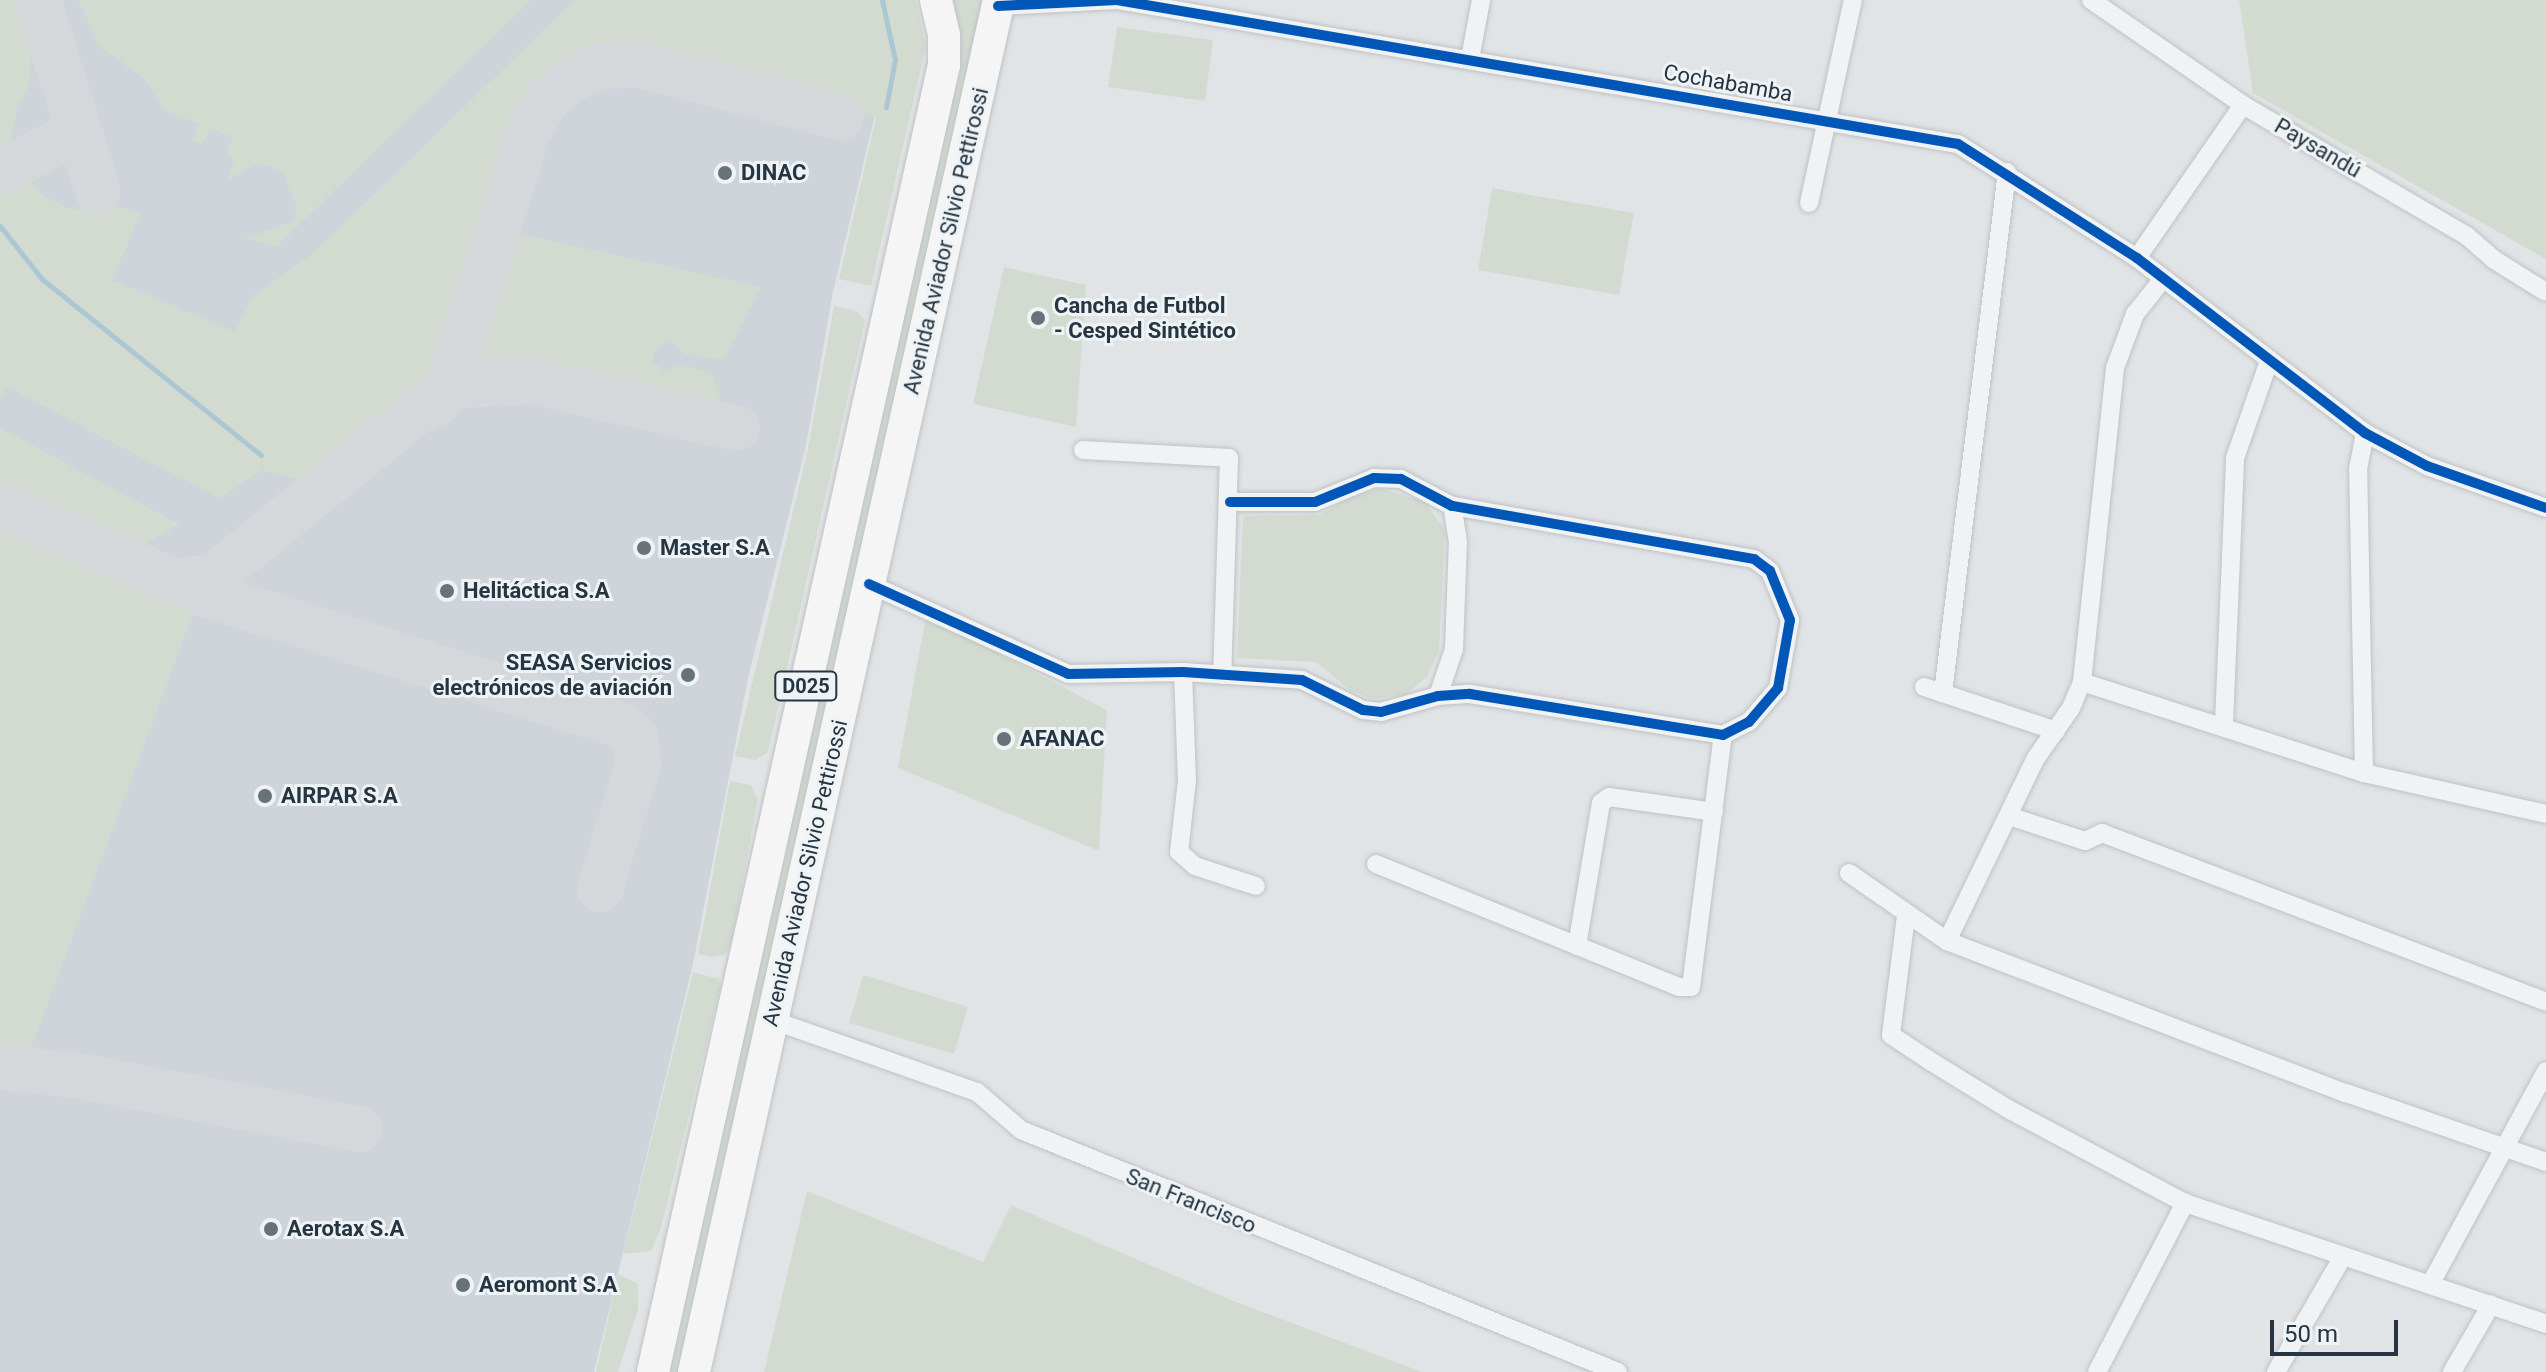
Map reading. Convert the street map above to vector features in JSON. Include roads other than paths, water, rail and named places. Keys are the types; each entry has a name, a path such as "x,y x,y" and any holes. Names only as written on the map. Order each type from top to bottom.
{"highway":[{"name":"Avenida Aviador Silvio Pettirossi","path":"653,1372 944,65 944,35 936,0"},
{"name":"Avenida Aviador Silvio Pettirossi","path":"694,1372 998,3"}],"street":[{"name":"Cochabamba","path":"998,3 1117,0 1958,144 2007,172 2137,258 2365,433 2427,466 2546,508"},
{"path":"1470,59 1481,0"},
{"path":"1809,203 1853,0"},
{"name":"Paysandú","path":"2091,0 2243,105 2467,236 2493,259 2546,292"},
{"path":"2137,258 2243,105"},
{"path":"1943,693 2007,172"},
{"path":"1947,941 2036,758 2056,731 2082,682 2115,368 2135,314 2162,280"},
{"path":"2224,724 2235,458 2269,361"},
{"path":"2364,773 2358,469 2365,433"},
{"path":"1083,450 1219,453 1229,458 1230,502 1222,675"},
{"path":"869,584 1068,674 1183,672 1315,682 1363,710 1381,712 1438,696 1470,694 1723,735 1749,722 1778,688 1790,620 1764,562 1452,506 1410,482 1374,478 1315,502 1230,502"},
{"path":"1438,696 1454,649 1458,542 1452,506"},
{"path":"1183,672 1187,780 1179,852 1195,866 1256,886"},
{"path":"2082,682 2224,724 2364,773 2546,814"},
{"path":"1924,687 2056,731"},
{"path":"1376,864 1679,987 1694,986 1723,735"},
{"path":"1577,946 1601,803 1609,797 1714,812"},
{"path":"2009,816 2085,841 2102,833 2546,1002"},
{"path":"1849,873 1906,916 1947,941 2346,1093 2546,1162"},
{"path":"1906,916 1891,1035 2010,1110 2185,1203 2546,1324"},
{"name":"San Francisco","path":"772,1020 977,1092 1021,1130 1618,1372"},
{"path":"2431,1283 2546,1071"},
{"path":"2097,1372 2185,1203"},
{"path":"2276,1372 2342,1258"},
{"path":"2452,1372 2491,1305"}],"waterway":[{"path":"882,0 895,60 886,107"},
{"path":"0,226 42,279 261,455"}],"place":[{"name":"DINAC","path":"725,173"},
{"name":"Cancha de Futbol - Cesped Sintético","path":"1038,318"},
{"name":"Master S.A","path":"644,548"},
{"name":"Helitáctica S.A","path":"447,591"},
{"name":"SEASA Servicios electrónicos de aviación","path":"688,675"},
{"name":"AFANAC","path":"1004,739"},
{"name":"AIRPAR S.A","path":"265,796"},
{"name":"Aerotax S.A","path":"271,1229"},
{"name":"Aeromont S.A","path":"463,1285"}]}
